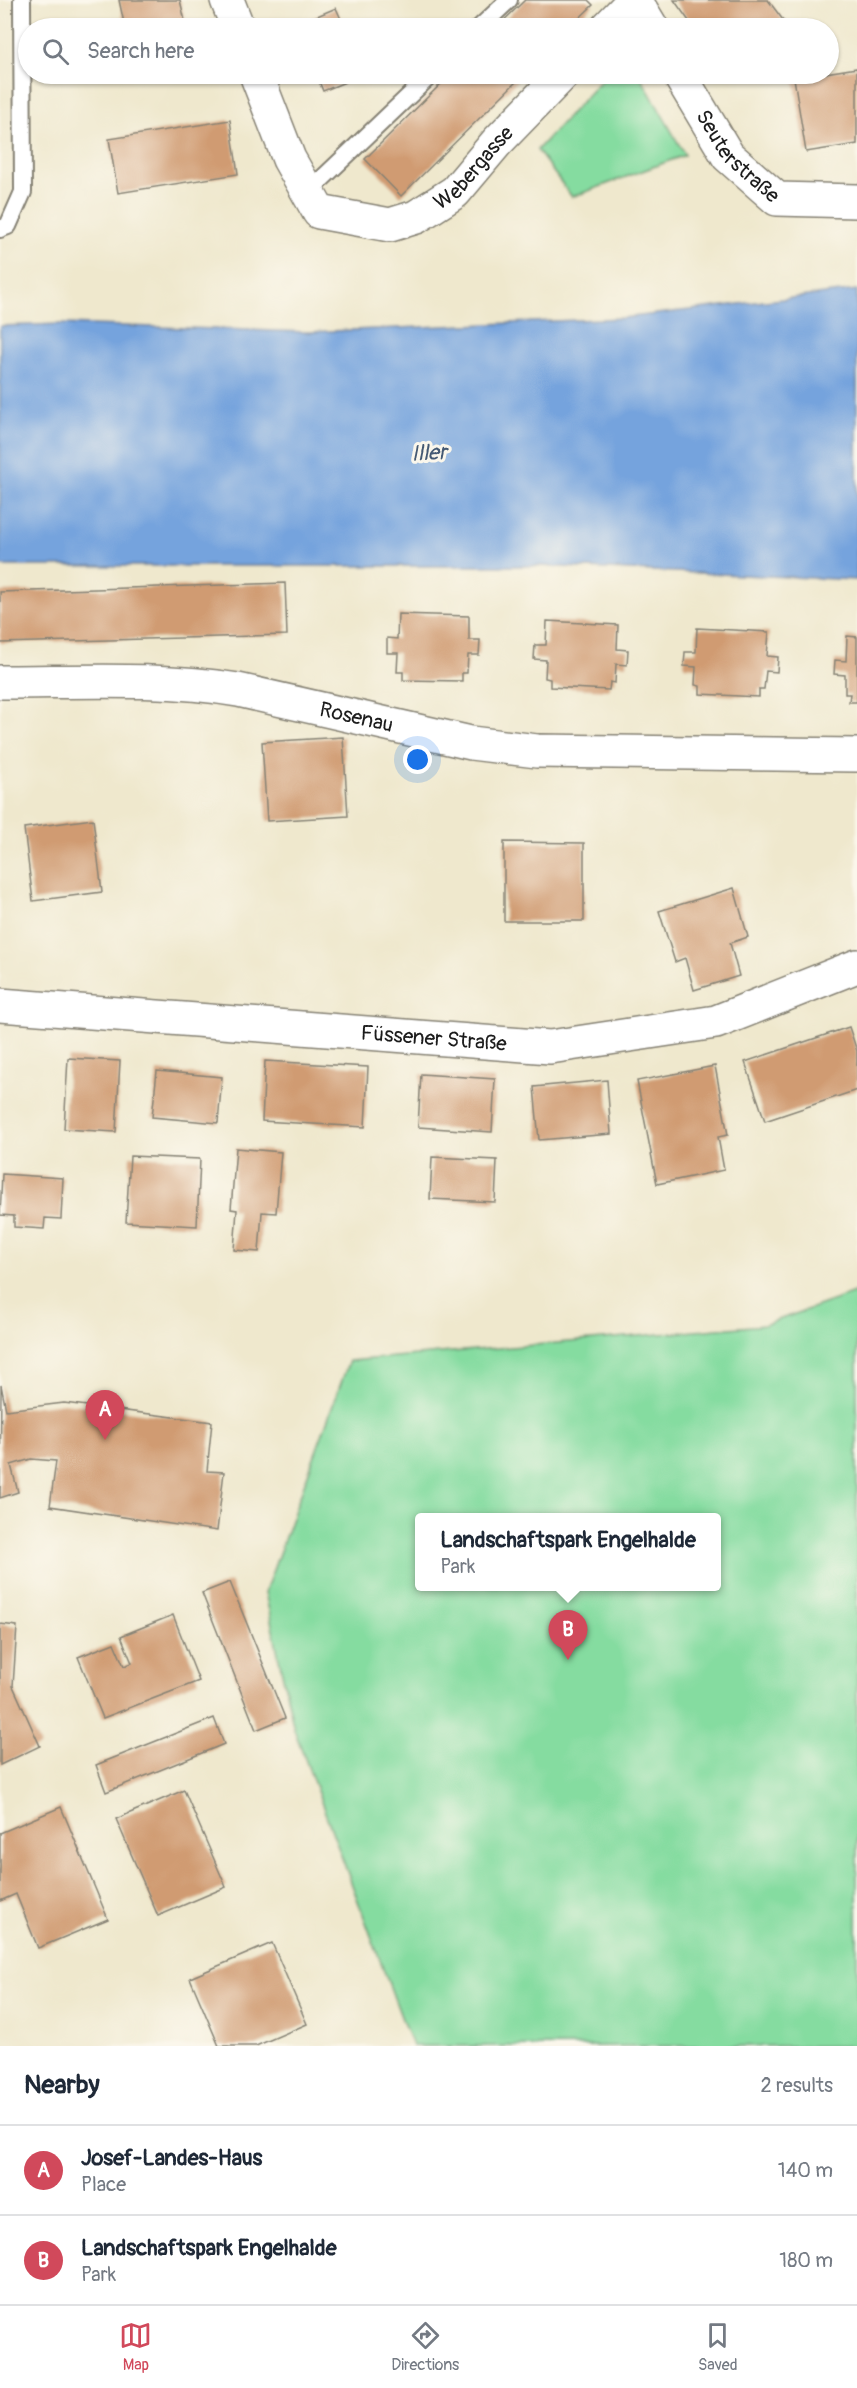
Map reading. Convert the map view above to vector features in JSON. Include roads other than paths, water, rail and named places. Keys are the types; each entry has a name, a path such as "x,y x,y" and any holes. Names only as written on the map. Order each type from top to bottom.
{"street":[{"path":"227,0 234,18"},
{"path":"621,10 635,18"},
{"name":"Webergasse","path":"260,84 289,159 319,212 390,225 416,217 455,192 497,142 553,84"},
{"name":"Seuterstraße","path":"685,84 728,156 777,199 857,201"},
{"name":"Rosenau","path":"0,682 141,681 205,684 471,742 537,750 857,755"},
{"name":"Füssener Straße","path":"0,1005 550,1047 716,1022 857,966"}],"lane":[{"path":"22,0 22,18"},
{"path":"490,18 509,0"},
{"path":"0,229 8,226 23,192 22,84"},
{"path":"307,193 421,84"}],"water":[{"name":"Iller","path":"857,290 857,580 540,566 0,566 0,326 61,324 308,332 623,318"}],"place":[{"name":"Josef-Landes-Haus","path":"105,1440"},
{"name":"Landschaftspark Engelhalde","path":"568,1660"}]}
